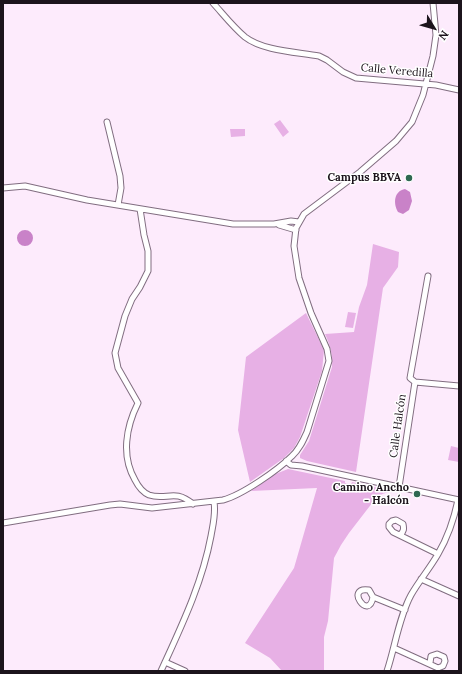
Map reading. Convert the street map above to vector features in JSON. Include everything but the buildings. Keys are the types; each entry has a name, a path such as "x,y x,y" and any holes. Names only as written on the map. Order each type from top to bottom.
{"street":[{"name":"Calle Veredilla","path":"213,3 245,37 257,44 266,47 319,56 343,72 356,78 446,86 459,90"},
{"path":"3,523 110,505 120,504 152,508 214,502 232,498 286,461 302,444 329,361 327,349 311,313 299,278 294,246 296,230 299,222 306,212 360,172 396,141 406,130 416,114 433,56 436,35 433,3"},
{"path":"107,122 120,176 121,188 118,205"},
{"path":"3,188 25,186 87,200 233,224 274,224 294,221 299,222"},
{"path":"3,192 10,187"},
{"path":"140,209 148,251 148,271 132,299 116,353 118,368 138,403 132,414 127,435 126,455 130,472 143,492 151,495 175,495 184,497 193,504"},
{"path":"274,224 286,226 296,230"},
{"name":"Calle Halcón","path":"399,487 415,382 410,378 428,276"},
{"path":"415,382 459,386"},
{"path":"292,456 302,466"},
{"path":"286,461 294,466 302,466 458,500 449,532 438,554 411,596 405,610 387,671"},
{"path":"161,671 199,584 207,555 215,514 220,501"},
{"path":"214,502 215,514"},
{"path":"400,535 438,554"},
{"path":"421,579 459,596"},
{"path":"373,597 405,610"},
{"path":"394,648 430,663"},
{"path":"165,662 185,671"}],"shaded area":[{"path":"280,120 289,132 283,137 274,124"},
{"path":"230,129 245,129 245,136 231,137"},
{"path":"405,189 410,192 412,201 409,210 403,214 398,212 396,209 395,201 399,192"},
{"path":"25,230 31,232 33,238 31,244 25,246 19,244 17,238 19,232"},
{"path":"373,244 399,252 398,267 383,288 356,472 307,461 300,458 300,455 309,441 332,367 331,350 325,334 354,332 359,307 367,285"},
{"path":"348,312 356,313 353,328 345,327"},
{"path":"306,313 324,350 322,371 300,437 294,448 284,458 250,482 238,430 246,357"},
{"path":"451,446 459,448 459,462 448,460"},
{"path":"288,469 345,481 345,483 351,484 352,482 395,492 385,493 376,498 349,533 334,558 328,621 324,637 324,671 282,671 270,658 245,643 294,568 317,488 251,491 273,475"}],"place":[{"name":"Campus BBVA","path":"409,178"},
{"name":"Camino Ancho - Halcón","path":"417,494"}]}
